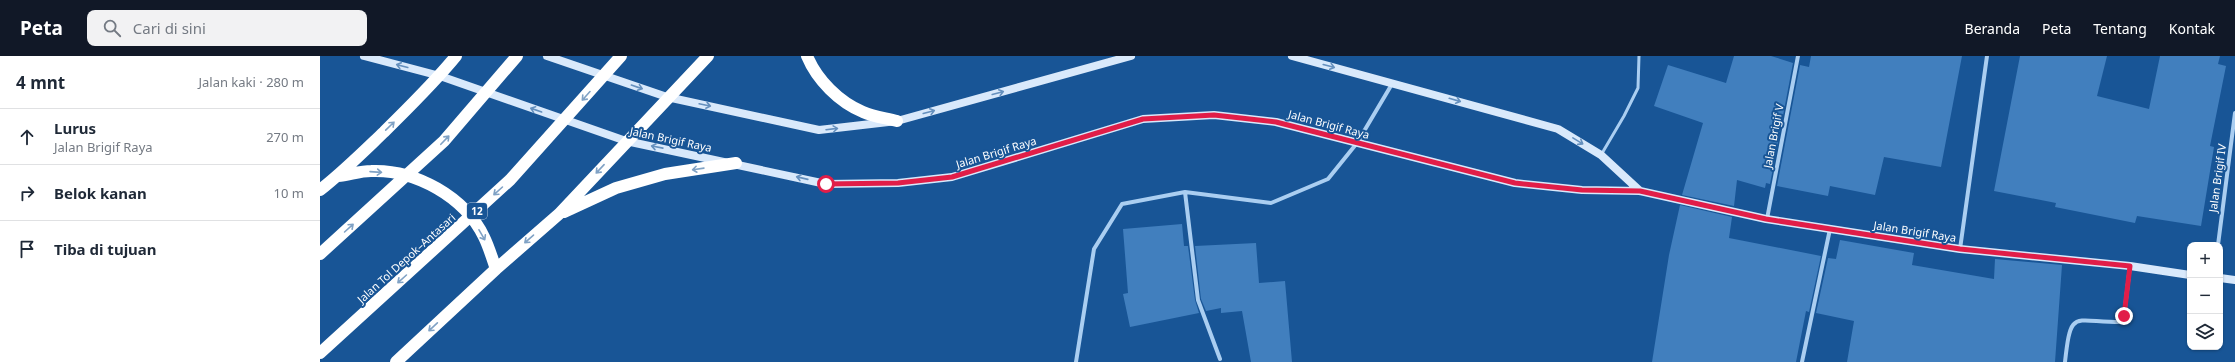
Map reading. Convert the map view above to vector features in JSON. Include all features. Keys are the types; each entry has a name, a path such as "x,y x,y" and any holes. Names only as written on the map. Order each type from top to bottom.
{"highway":[{"path":"320,190 338,176 440,76 456,56"},
{"path":"320,254 444,141 517,56"},
{"name":"Jalan Tol Depok–Antasari","path":"320,353 510,180 621,56"},
{"path":"396,362 496,268 559,214 667,97 708,56"},
{"path":"807,56 812,69 835,94 864,112 897,121"},
{"path":"559,214 616,188 665,174 736,163"},
{"path":"338,176 372,171 399,174 437,188 464,209 484,236 496,268"}],"street":[{"name":"Jalan Brigif Raya","path":"364,56 440,76 626,141 736,163 826,184 898,183 952,177 1143,119 1214,115 1268,121 1515,183 1582,190 1640,191 1766,219 1960,249 2130,266 2187,275"},
{"path":"547,56 667,97 820,130 897,121 1131,56"},
{"path":"1292,56 1558,129 1601,155 1640,191"},
{"name":"Jalan Brigif V","path":"1766,219 1798,56"},
{"path":"1960,249 1987,56"},
{"path":"1076,362 1094,249 1122,204 1185,192 1271,203 1328,179 1357,144 1392,84"},
{"name":"Jalan Brigif IV","path":"2218,242 2235,113"},
{"path":"1185,192 1198,300 1220,359"},
{"path":"1802,362 1830,229"},
{"path":"2065,362 2068,334 2072,324 2079,320 2120,322 2124,316 2130,266"},
{"path":"2223,278 2235,280"}],"lane":[{"path":"1601,155 1624,116 1638,88 1639,56"}],"building":[{"path":"1734,56 1771,56 1793,63 1770,184 1766,183 1765,188 1737,180 1734,206 1682,195 1703,123 1654,106 1668,65 1726,83"},
{"path":"1811,56 1962,56 1941,167 1884,157 1875,195 1830,186 1828,196 1777,186 1800,65 1809,67"},
{"path":"2020,56 2107,56 2097,96 2149,109 2160,56 2220,56 2218,64 2226,66 2210,146 2214,147 2201,226 2137,216 2135,223 2055,207 2056,203 1994,191"},
{"path":"1680,205 1732,217 1729,238 1821,256 1809,312 1806,311 1796,362 1652,362 1669,255"},
{"path":"1182,224 1184,246 1188,246 1195,300 1199,313 1130,327 1123,294 1128,293 1123,229"},
{"path":"1840,240 1914,253 1912,265 1994,279 1995,259 2062,265 2055,362 1847,362 1854,321 1816,313 1828,258 1836,259"},
{"path":"1256,243 1259,283 1285,281 1292,362 1251,362 1242,311 1221,313 1221,308 1206,311 1201,299 1195,246"}],"route":[{"path":"826,184 898,183 952,177 1143,119 1214,115 1276,122 1357,144 1515,183 1582,190 1640,191 1766,219 1960,249 2130,266 2124,316"}]}
